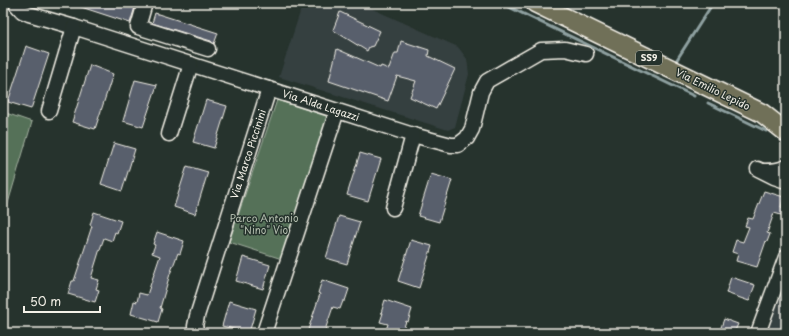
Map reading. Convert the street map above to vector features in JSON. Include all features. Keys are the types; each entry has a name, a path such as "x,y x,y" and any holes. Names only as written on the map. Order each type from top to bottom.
{"main road":[{"name":"Via Emilio Lepido","path":"535,3 762,112 780,117 786,117"},
{"name":"Via Emilio Lepido","path":"762,112 786,132"}],"street":[{"name":"Via Alda Lagazzi","path":"15,3 22,11 413,135 451,145 458,145 467,138 472,129 481,92 487,81 541,50 565,49 586,54"},
{"path":"145,3 138,27 208,49"},
{"path":"49,111 74,27"},
{"path":"169,134 191,64"},
{"name":"Via Marco Piccinini","path":"198,333 195,326 197,316 269,89"},
{"path":"264,333 337,111"},
{"path":"393,208 413,135"},
{"path":"786,167 773,171 761,170 786,181"},
{"path":"758,333 786,257"}],"shaded area":[{"path":"303,3 359,3 458,47 467,59 469,74 455,127 448,130 279,77"},
{"path":"786,277 786,333 766,333"}],"green space":[{"name":"Parco Antonio \"Nino\" Vio","path":"277,100 329,117 282,259 229,242"},
{"path":"3,112 32,122 3,220"}],"building":[{"path":"76,3 123,3 135,7 130,23 75,5"},
{"path":"340,12 380,31 373,46 369,47 367,51 333,30"},
{"path":"155,13 218,33 214,44 211,41 152,23"},
{"path":"401,41 429,50 428,56 455,69 436,109 410,97 416,81 397,76 388,101 329,81 337,49 380,68 381,66 389,69 395,53 398,53"},
{"path":"26,46 49,54 31,109 8,102"},
{"path":"90,65 113,74 95,129 72,122"},
{"path":"135,80 157,85 143,127 123,121"},
{"path":"206,100 227,106 214,148 193,142"},
{"path":"114,143 135,149 122,191 101,184"},
{"path":"360,153 381,159 368,201 347,195"},
{"path":"187,166 208,172 195,214 174,207"},
{"path":"431,174 452,180 439,222 418,216"},
{"path":"764,191 784,197 781,207 784,208 781,215 774,213 767,233 770,234 757,267 736,261 738,254 732,252 736,240 743,242 749,227 745,226 748,218 753,219"},
{"path":"94,212 121,221 117,233 115,232 112,241 104,238 99,252 91,278 99,280 96,289 99,290 95,302 68,294 72,281 74,281 92,226 90,225"},
{"path":"339,216 360,222 347,264 326,258"},
{"path":"157,232 184,241 180,254 178,253 170,274 160,308 162,309 158,322 131,314 134,301 137,302 139,293 147,295 160,256 152,253"},
{"path":"411,240 432,246 419,288 398,281"},
{"path":"243,257 270,265 263,289 236,281"},
{"path":"731,277 755,285 749,301 726,293"},
{"path":"322,280 349,289 345,301 343,301 340,309 333,307 324,333 307,333 320,294 318,293"},
{"path":"385,300 412,309 408,322 406,321 402,333 385,333 388,324 380,322"},
{"path":"229,301 256,309 249,333 222,326"},
{"path":"724,319 738,324 734,333 719,333"}],"waterway":[{"path":"501,3 694,96"},
{"path":"676,61 713,3"},
{"path":"708,103 766,131"}]}
